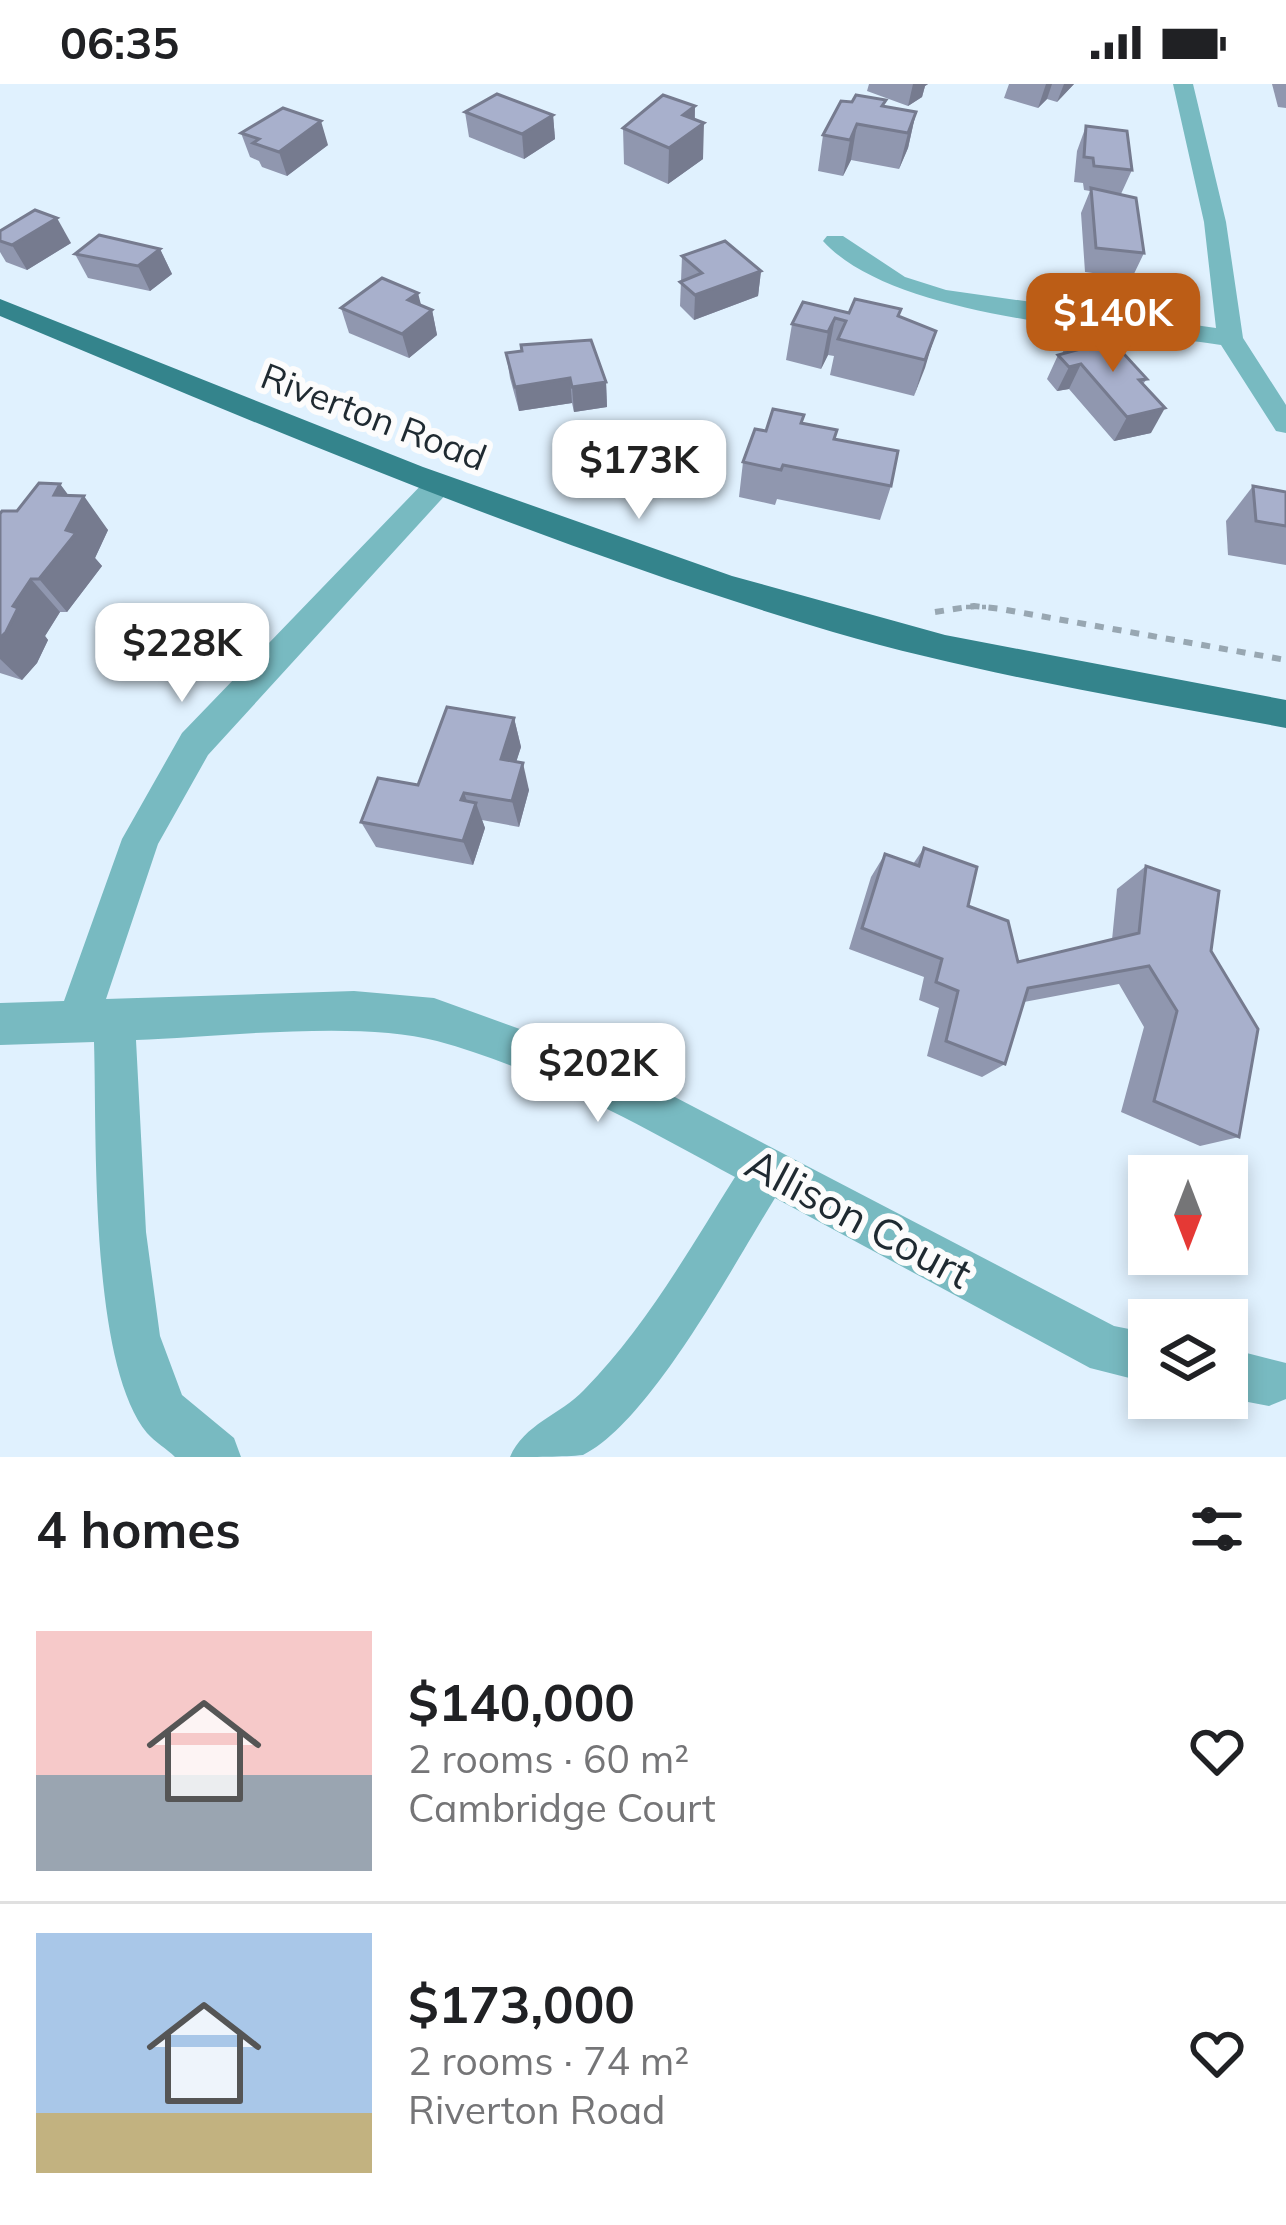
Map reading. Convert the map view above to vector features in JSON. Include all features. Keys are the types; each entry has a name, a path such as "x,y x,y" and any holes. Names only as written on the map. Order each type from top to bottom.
{"main road":[{"name":"Riverton Road","path":"0,307 440,484 678,571 836,620 940,646 1286,713"}],"street":[{"path":"1183,84 1215,223 1231,338 1256,384 1286,424"},
{"path":"835,241 896,282 944,297 1231,338"},
{"path":"214,1457 164,1413 135,1336 96,1021 141,839 194,744 440,484"},
{"name":"Allison Court","path":"0,1024 354,1012 434,1019 585,1073 1108,1350 1128,1354"},
{"path":"536,1457 600,1412 662,1336 767,1169"}],"path":[{"path":"915,608 936,612 974,606 1001,609 1286,660"}],"building":[{"path":"497,94 553,115 522,134 465,112"},
{"path":"663,95 695,106 683,115 704,123 669,148 623,128"},
{"path":"856,95 916,112 908,133 857,124 850,140 823,135 841,101 852,102"},
{"path":"283,108 321,121 279,152 241,133"},
{"path":"1086,126 1127,131 1132,170 1094,166 1093,158 1084,157"},
{"path":"1091,188 1136,198 1144,253 1096,248"},
{"path":"35,210 57,218 12,245 0,241 0,231"},
{"path":"99,235 160,249 138,266 75,254"},
{"path":"725,241 761,271 695,295 680,282 702,273 682,256"},
{"path":"382,278 418,293 408,300 432,310 402,334 341,308"},
{"path":"855,299 901,309 898,316 936,331 925,360 838,339 846,321 835,318 828,332 792,324 803,302 849,313"},
{"path":"1093,335 1101,344 1113,342 1147,379 1139,380 1165,408 1127,417 1081,364 1069,367 1058,355 1077,350 1068,340"},
{"path":"591,340 606,382 572,387 570,378 515,387 506,353 522,351 521,345"},
{"path":"773,409 804,415 801,423 837,430 834,439 898,451 891,486 743,462 755,429 766,431"},
{"path":"39,483 60,484 54,495 84,496 66,530 76,533 39,579 31,579 0,638 0,514 17,511"},
{"path":"1253,486 1286,492 1286,526 1256,521"},
{"path":"447,707 514,718 501,759 523,763 512,801 464,793 461,800 476,803 463,841 361,822 378,778 418,785"},
{"path":"924,848 977,867 968,906 1008,921 1018,962 1139,933 1146,866 1219,891 1211,951 1258,1029 1239,1137 1154,1101 1177,1011 1149,966 1028,988 1005,1064 946,1041 958,991 936,982 942,959 862,928 885,854 919,866"}]}
